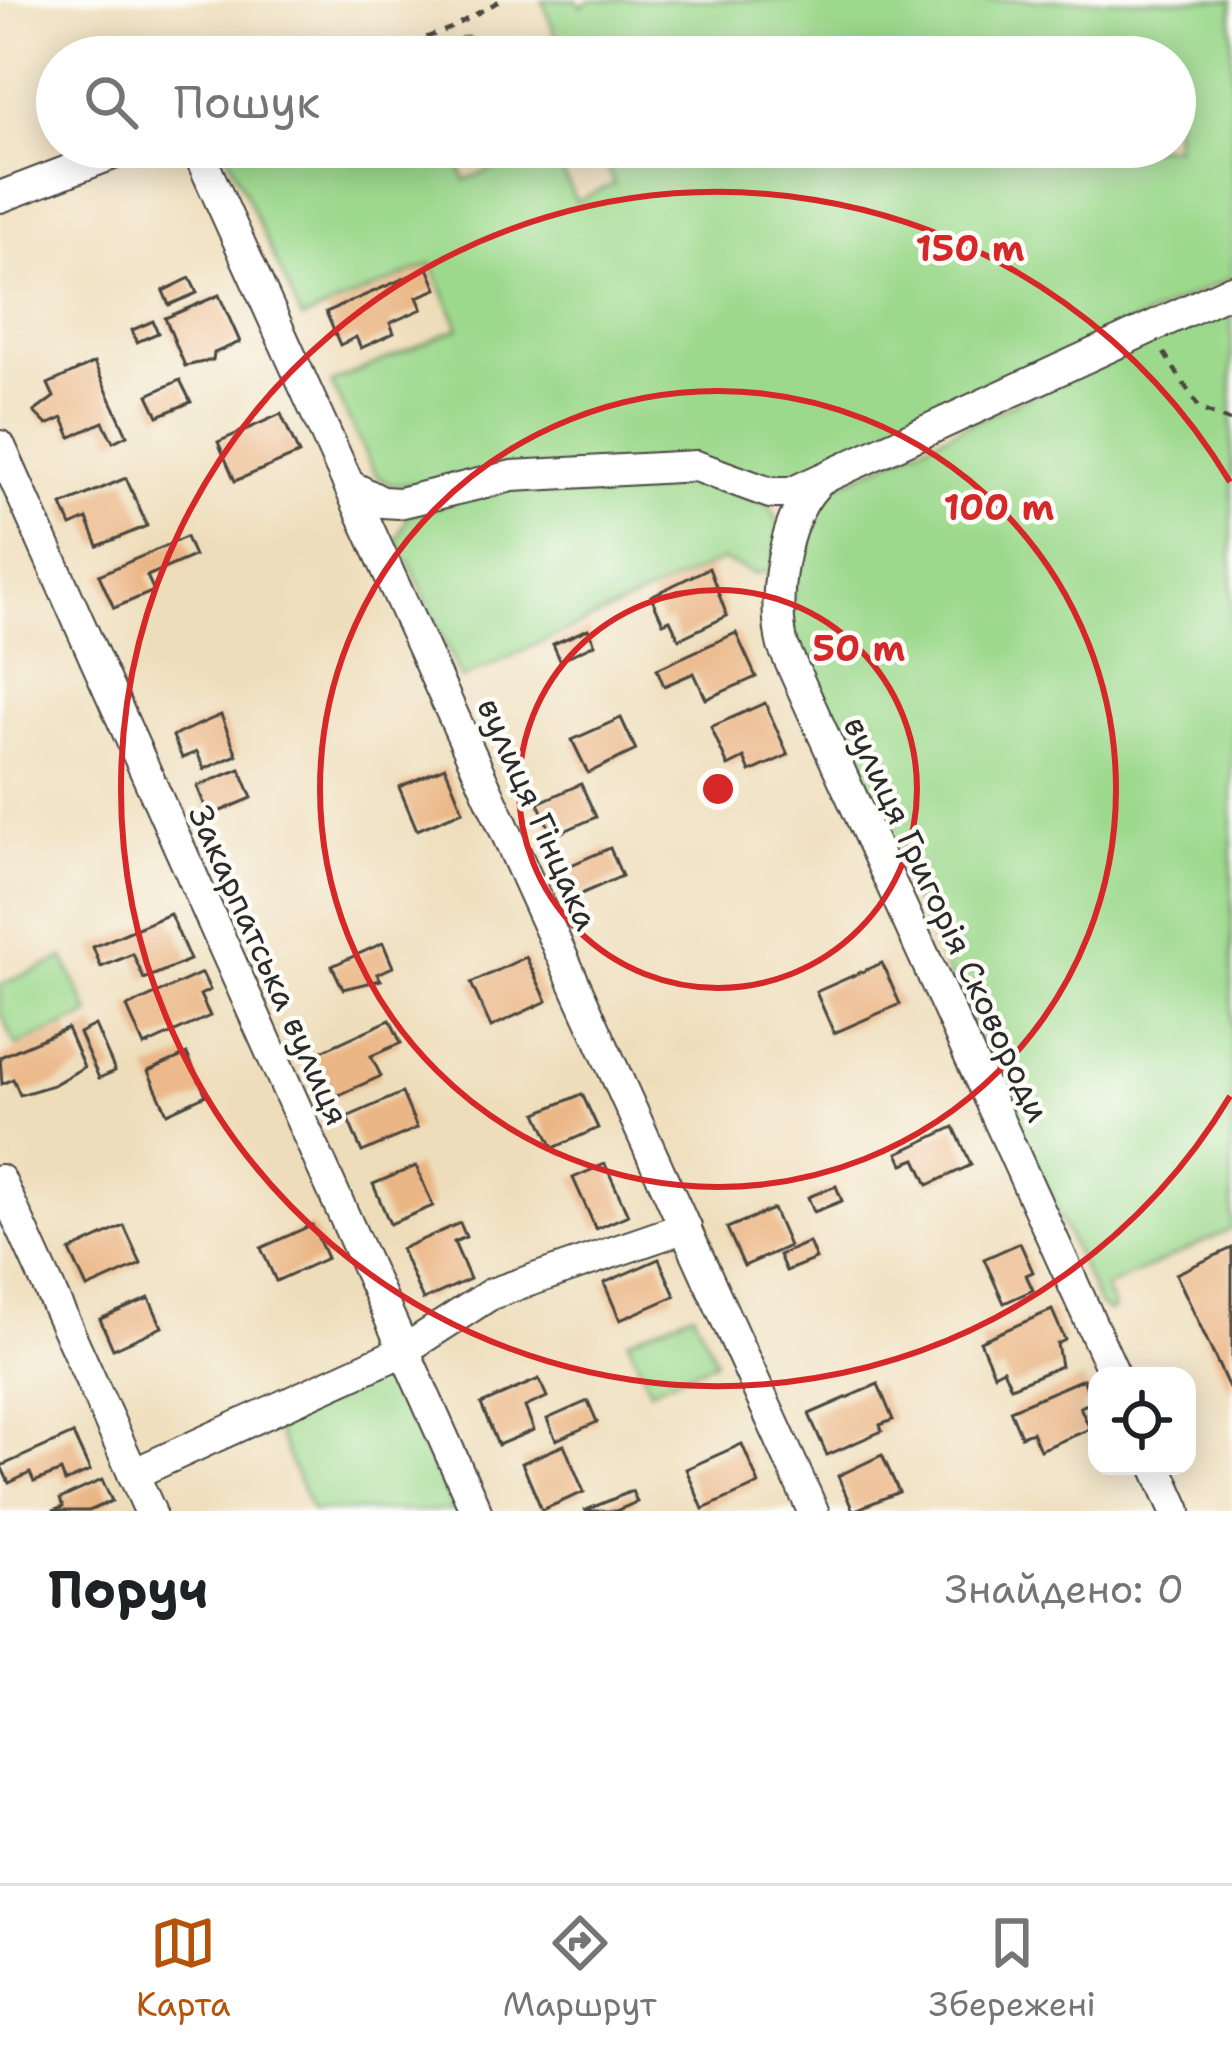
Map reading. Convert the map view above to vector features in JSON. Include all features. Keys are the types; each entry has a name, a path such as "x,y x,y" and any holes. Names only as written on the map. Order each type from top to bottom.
{"street":[{"path":"0,197 76,168"},
{"name":"вулиця Гінцака","path":"206,168 813,1511"},
{"path":"351,486 382,502 399,503 512,476 696,466 770,493 815,486 1232,290"},
{"name":"Закарпатська вулиця","path":"0,446 476,1511"},
{"name":"вулиця Григорія Сковороди","path":"815,486 792,524 779,612 783,646 1111,1367"},
{"path":"0,1180 150,1511"},
{"path":"134,1474 401,1352 491,1294 686,1227"},
{"path":"1160,1475 1176,1511"}],"path":[{"path":"430,36 500,0"},
{"path":"1151,328 1190,398 1210,416 1232,422"}],"green space":[{"path":"542,0 577,0 581,7 590,0 1232,0 1232,277 790,481 752,476 391,485 375,474 331,383 459,328 431,264 302,319 234,168 460,168 465,180 496,168 561,168 576,201 614,184 608,168 1196,168 1196,36 556,36"},
{"path":"1232,300 1232,1229 1105,1288 1114,1309 1108,1312 1099,1304 790,627 801,524 824,492"},
{"path":"687,475 769,504 780,525 773,570 754,574 722,560 461,679 409,562 400,559 398,538 408,516 505,485"},
{"path":"64,958 90,1015 16,1046 0,1011 0,985"},
{"path":"693,1312 716,1361 650,1390 628,1340"},
{"path":"390,1371 453,1511 312,1511 274,1425"}],"building":[{"path":"428,268 437,289 417,297 422,309 390,323 394,333 361,348 356,337 340,345 326,312"},
{"path":"190,278 197,293 169,305 163,291"},
{"path":"219,295 240,342 214,353 213,360 185,366 165,318"},
{"path":"153,321 158,333 137,342 132,330"},
{"path":"94,363 127,435 113,442 103,422 71,437 63,418 47,425 34,412 54,397 48,384"},
{"path":"180,380 191,402 158,416 148,395"},
{"path":"281,414 299,454 235,481 218,442"},
{"path":"126,478 147,526 98,546 87,519 71,526 62,505"},
{"path":"186,537 194,556 147,576 154,591 114,608 99,575"},
{"path":"709,568 727,616 679,639 670,620 663,623 651,596"},
{"path":"588,629 595,644 560,660 553,644"},
{"path":"736,633 756,677 706,699 694,673 664,686 657,669"},
{"path":"765,703 788,755 750,772 744,758 728,766 711,727"},
{"path":"221,715 237,755 204,769 197,752 182,758 173,736"},
{"path":"621,718 636,750 588,773 572,740"},
{"path":"445,767 463,811 417,830 399,787"},
{"path":"240,769 252,798 209,816 197,786"},
{"path":"581,784 596,817 553,836 538,803"},
{"path":"610,848 622,876 574,897 562,869"},
{"path":"170,914 190,960 144,979 133,954 101,967 93,947"},
{"path":"383,943 393,967 377,974 381,980 343,989 332,966"},
{"path":"526,957 547,1001 491,1027 471,983"},
{"path":"882,963 900,1004 834,1033 816,992"},
{"path":"202,973 210,990 200,995 210,1016 144,1046 127,1007"},
{"path":"390,1020 401,1043 371,1056 381,1076 332,1098 313,1055"},
{"path":"95,1025 115,1071 99,1078 79,1033"},
{"path":"67,1028 84,1067 53,1085 20,1095 13,1079 2,1084 0,1057"},
{"path":"187,1054 206,1095 167,1113 148,1071"},
{"path":"402,1093 417,1128 362,1152 347,1117"},
{"path":"582,1094 598,1128 553,1148 537,1113"},
{"path":"954,1127 971,1165 928,1185 916,1159 903,1164 898,1153"},
{"path":"605,1164 628,1215 596,1229 573,1178"},
{"path":"416,1166 433,1206 390,1224 373,1184"},
{"path":"836,1186 842,1201 814,1212 808,1197"},
{"path":"773,1209 789,1246 744,1266 727,1228"},
{"path":"460,1223 466,1237 454,1242 470,1279 423,1300 401,1249"},
{"path":"312,1225 327,1258 276,1281 261,1248"},
{"path":"124,1226 141,1264 87,1288 70,1251"},
{"path":"809,1242 816,1259 786,1271 779,1255"},
{"path":"1020,1243 1033,1272 1026,1275 1033,1290 1004,1303 984,1259"},
{"path":"1232,1248 1232,1394 1176,1274"},
{"path":"659,1259 675,1296 620,1320 604,1283"},
{"path":"149,1298 162,1327 113,1349 100,1319"},
{"path":"1052,1310 1065,1340 1057,1344 1061,1366 1011,1387 1003,1369 994,1374 980,1341"},
{"path":"539,1379 547,1397 525,1407 534,1430 498,1445 481,1404"},
{"path":"1083,1379 1088,1404 1080,1407 1088,1430 1040,1450 1032,1432 1021,1436 1010,1410"},
{"path":"878,1384 893,1420 880,1425 882,1431 827,1455 809,1414"},
{"path":"588,1401 597,1422 556,1440 547,1419"},
{"path":"73,1434 90,1471 65,1482 61,1471 34,1482 30,1473 9,1483 1,1466"},
{"path":"742,1444 759,1484 703,1509 686,1469"},
{"path":"564,1445 584,1492 542,1510 522,1463"},
{"path":"882,1455 899,1492 853,1511 838,1476"},
{"path":"102,1480 112,1501 89,1511 53,1511 63,1507 60,1499"},
{"path":"632,1491 637,1502 616,1511 584,1511"}]}
